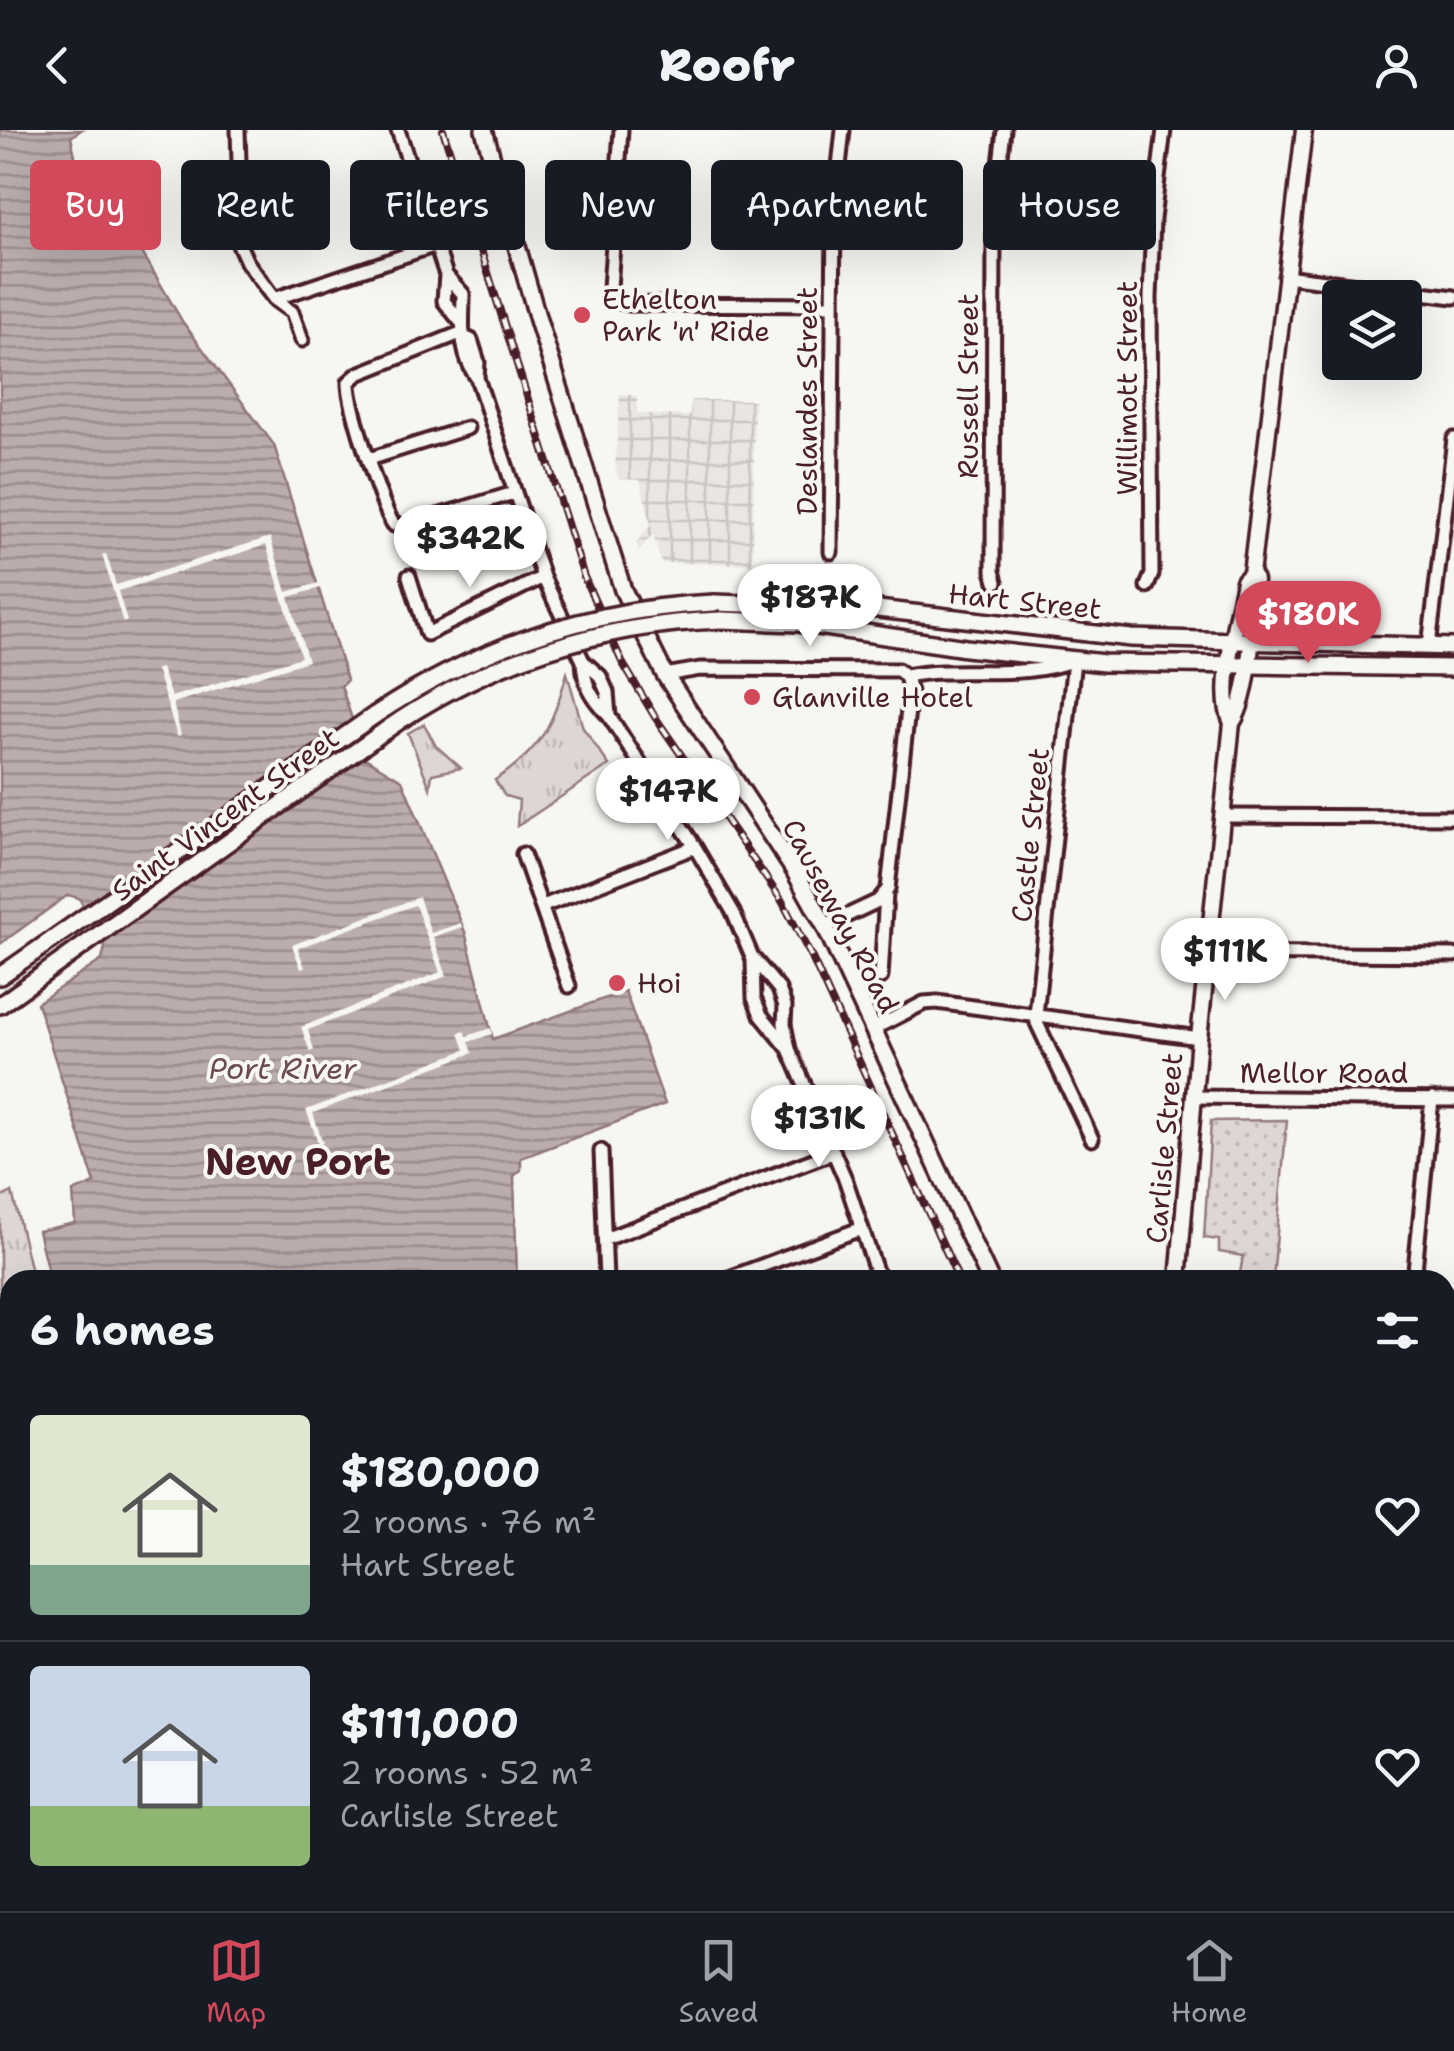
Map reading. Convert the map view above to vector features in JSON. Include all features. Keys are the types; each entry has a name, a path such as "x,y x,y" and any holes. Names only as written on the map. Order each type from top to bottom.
{"main road":[{"name":"Causeway Road","path":"484,130 622,590 665,676 794,870 825,926 985,1270"},
{"name":"Hart Street","path":"375,715 409,692 475,658 544,630 630,610 714,603 869,608 1131,638 1454,647"},
{"name":"Hart Street","path":"386,730 416,709 482,674 554,647 625,629 721,620 798,624 1074,660 1454,668"},
{"name":"Saint Vincent Street","path":"0,976 375,715"},
{"name":"Saint Vincent Street","path":"0,1004 386,730"}],"street":[{"path":"238,130 239,160"},
{"path":"398,130 408,160"},
{"path":"622,130 610,288 613,298 629,304 832,305"},
{"name":"Deslandes Street","path":"831,552 834,212 843,130"},
{"name":"Russell Street","path":"996,582 994,216 1004,130"},
{"name":"Willimott Street","path":"1147,586 1152,574 1152,238 1164,130"},
{"name":"Carlisle Street","path":"1179,1270 1198,1038 1232,723 1226,710 1230,664 1244,581 1251,574 1304,130"},
{"path":"242,250 274,299 292,312 302,340"},
{"path":"274,299 421,250"},
{"path":"438,250 446,274 462,294 463,330"},
{"path":"446,274 444,300 471,340 478,362 477,378 543,577 583,660 600,676 608,692 609,716 695,847 733,912 752,957 779,990 786,1006 784,1024 789,1049 834,1152 875,1270"},
{"path":"1285,276 1454,296"},
{"path":"463,330 358,374 349,382 370,459 394,525 404,526 514,493"},
{"path":"370,459 468,428"},
{"path":"1429,646 1454,439"},
{"name":"Carlisle Street","path":"1232,723 1240,712 1252,642 1255,580 1251,574"},
{"path":"409,576 427,634 543,577"},
{"name":"Hart Street","path":"665,676 705,670 898,670 906,676 931,671 1052,669 1074,660"},
{"name":"Castle Street","path":"1036,1016 1074,660"},
{"path":"881,976 886,894 891,881 910,692 906,676"},
{"path":"1223,816 1454,816"},
{"path":"543,906 695,847"},
{"path":"523,854 569,986"},
{"path":"825,926 886,894"},
{"path":"1208,953 1454,955"},
{"path":"752,957 754,998 761,1015 789,1049"},
{"path":"873,1028 930,1002 1198,1038"},
{"path":"1036,1016 1092,1139"},
{"name":"Mellor Road","path":"1193,1097 1454,1100"},
{"path":"1415,1270 1432,1099"},
{"path":"601,1151 606,1270"},
{"path":"606,1239 834,1152"},
{"path":"751,1270 860,1229"}],"shaded area":[{"path":"620,394 637,396 637,413 660,415 690,416 691,400 754,400 753,564 661,563 653,534 639,551 636,543 651,525 640,480 619,479 615,465"}],"green space":[{"path":"567,673 583,728 609,765 517,826 519,800 505,796 495,780 524,758 543,735"},
{"path":"424,724 436,746 461,768 432,774 430,788 408,733"},
{"path":"1287,1120 1274,1270 1241,1270 1243,1256 1219,1252 1219,1240 1204,1238 1211,1121"},
{"path":"12,1192 31,1270 0,1270 0,1198"}],"water":[{"name":"Port River","path":"0,130 81,130 71,137 76,160 30,160 30,250 141,250 182,321 274,445 347,680 341,686 365,758 402,780 465,932 493,1039 625,991 665,1104 521,1158 521,1170 514,1176 517,1270 48,1270 38,1231 75,1223 73,1192 95,1183 37,1003 102,960 105,947 79,898 68,895 0,944"}],"pier":[{"path":"270,537 287,592 322,582 324,587 289,597 308,661 173,703 181,735 177,736 156,669 161,668 171,697 301,657 266,545 118,591 127,621 123,623 102,555 106,554 116,585"},
{"path":"419,897 431,933 461,923 462,927 433,937 447,976 308,1030 314,1050 310,1052 301,1027 440,972 415,905 298,948 305,968 301,969 292,945"},
{"path":"491,1028 492,1034 469,1042 473,1053 313,1113 323,1143 319,1145 306,1110 465,1050 459,1033 465,1031 467,1036"}],"railway":[{"path":"443,130 584,577 622,662 655,717 782,901 812,958 954,1270"}],"place":[{"name":"Ethelton Park 'n' Ride","path":"582,315"},
{"name":"Glanville Hotel","path":"752,697"},
{"name":"Hoi","path":"617,983"}],"district":[{"name":"New Port","path":"298,1162"}]}
